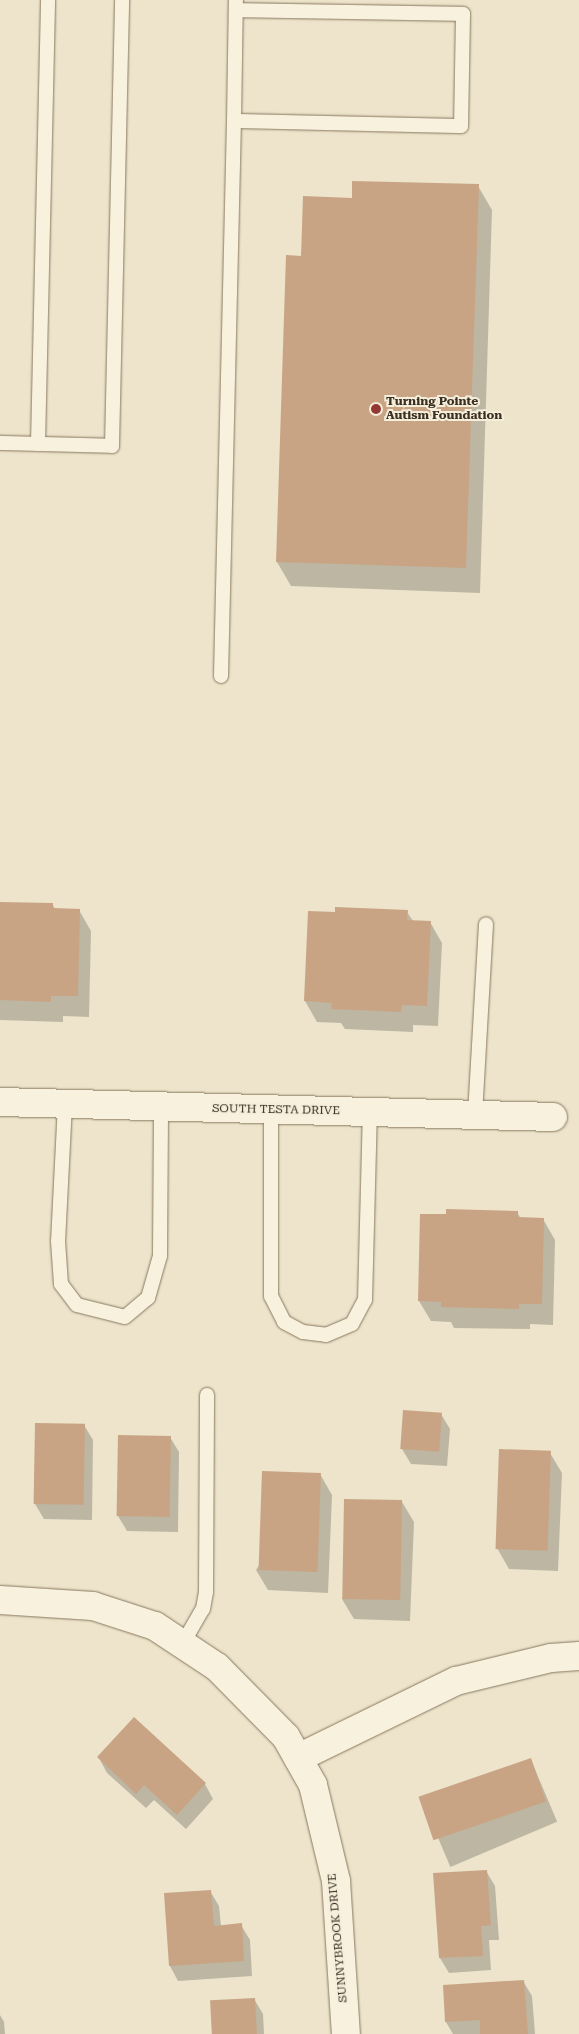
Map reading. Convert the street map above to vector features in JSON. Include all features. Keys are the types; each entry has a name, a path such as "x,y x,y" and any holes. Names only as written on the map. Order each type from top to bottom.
{"street":[{"name":"SOUTH TESTA DRIVE","path":"0,1102 552,1117"},
{"name":"SUNNYBROOK DRIVE","path":"0,1600 93,1606 155,1626 217,1667 286,1737 314,1785 336,1881 346,2034"},
{"path":"298,1758 456,1681 551,1658 579,1656"}],"lane":[{"path":"38,444 48,0"},
{"path":"0,444 112,446 122,0"},
{"path":"221,676 236,5 463,14 461,126 234,121"},
{"path":"475,1115 486,924"},
{"path":"65,1104 58,1241 61,1284 77,1305 125,1317 148,1298 160,1256 161,1107"},
{"path":"271,1109 271,1296 284,1322 303,1332 326,1335 352,1324 365,1300 370,1112"},
{"path":"183,1643 202,1609 206,1592 207,1395"}],"building":[{"name":"Turning Pointe Autism Foundation","path":"352,181 479,184 466,568 276,562 286,255 301,256 303,196 352,198"},
{"path":"0,902 53,903 53,908 80,909 78,996 51,996 51,1002 0,1000"},
{"path":"335,907 408,910 407,920 431,921 427,1006 402,1005 401,1012 331,1009 332,1003 304,1001 308,911 335,912"},
{"path":"446,1209 518,1211 518,1217 544,1218 542,1304 519,1304 519,1309 441,1307 441,1302 418,1301 420,1214 446,1214"},
{"path":"403,1410 442,1413 439,1452 400,1449"},
{"path":"35,1423 85,1424 84,1505 34,1504"},
{"path":"118,1435 171,1436 170,1517 117,1516"},
{"path":"499,1449 551,1451 547,1551 496,1549"},
{"path":"262,1471 321,1473 318,1572 259,1570"},
{"path":"344,1499 402,1500 400,1600 342,1599"},
{"path":"134,1717 206,1783 177,1815 144,1785 136,1794 97,1757"},
{"path":"531,1758 546,1801 433,1840 418,1797"},
{"path":"487,1870 491,1925 481,1926 483,1956 439,1958 433,1873"},
{"path":"211,1890 214,1926 242,1923 244,1961 169,1966 164,1893"},
{"path":"524,1980 528,2034 480,2034 480,2020 445,2022 443,1985"},
{"path":"255,1998 257,2034 212,2034 210,2000"}],"place":[{"name":"Turning Pointe Autism Foundation","path":"376,409"}]}
